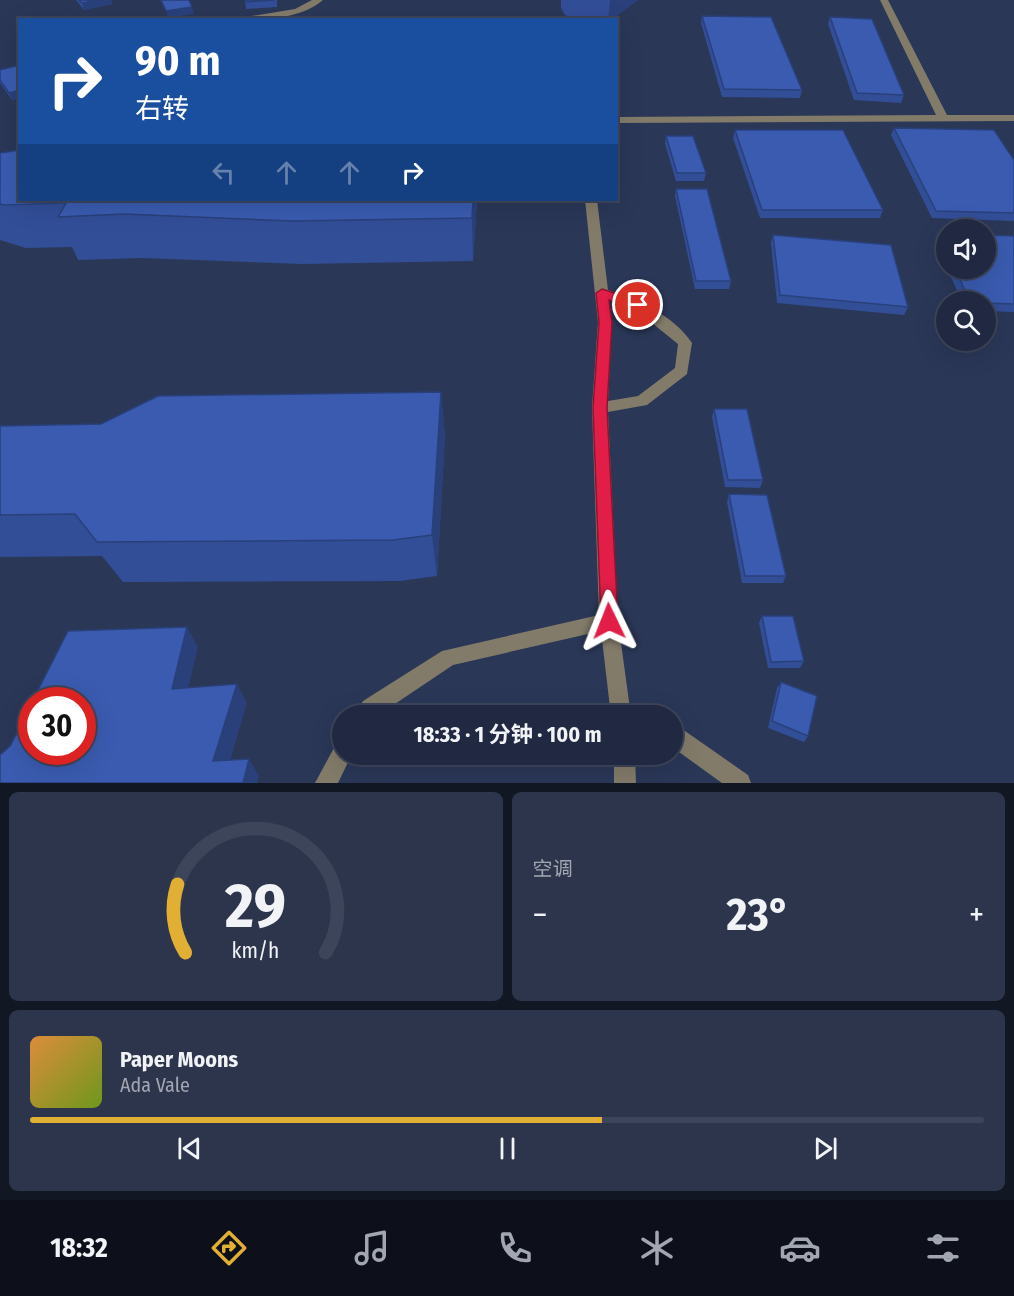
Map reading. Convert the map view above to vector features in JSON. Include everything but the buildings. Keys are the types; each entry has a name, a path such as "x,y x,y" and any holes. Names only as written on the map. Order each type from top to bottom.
{"street":[{"path":"246,18 297,11 319,0"},
{"path":"884,0 942,118"},
{"path":"618,120 1014,118"},
{"path":"591,201 605,322 600,408 609,621 620,705"},
{"path":"600,408 642,401 682,370 685,343 668,326 638,305 602,293"},
{"path":"375,705 449,657 609,621"},
{"path":"683,742 741,783"},
{"path":"326,783 336,765"},
{"path":"624,765 625,783"}],"route":[{"path":"609,621 600,408 605,322 602,293 638,305"}]}
